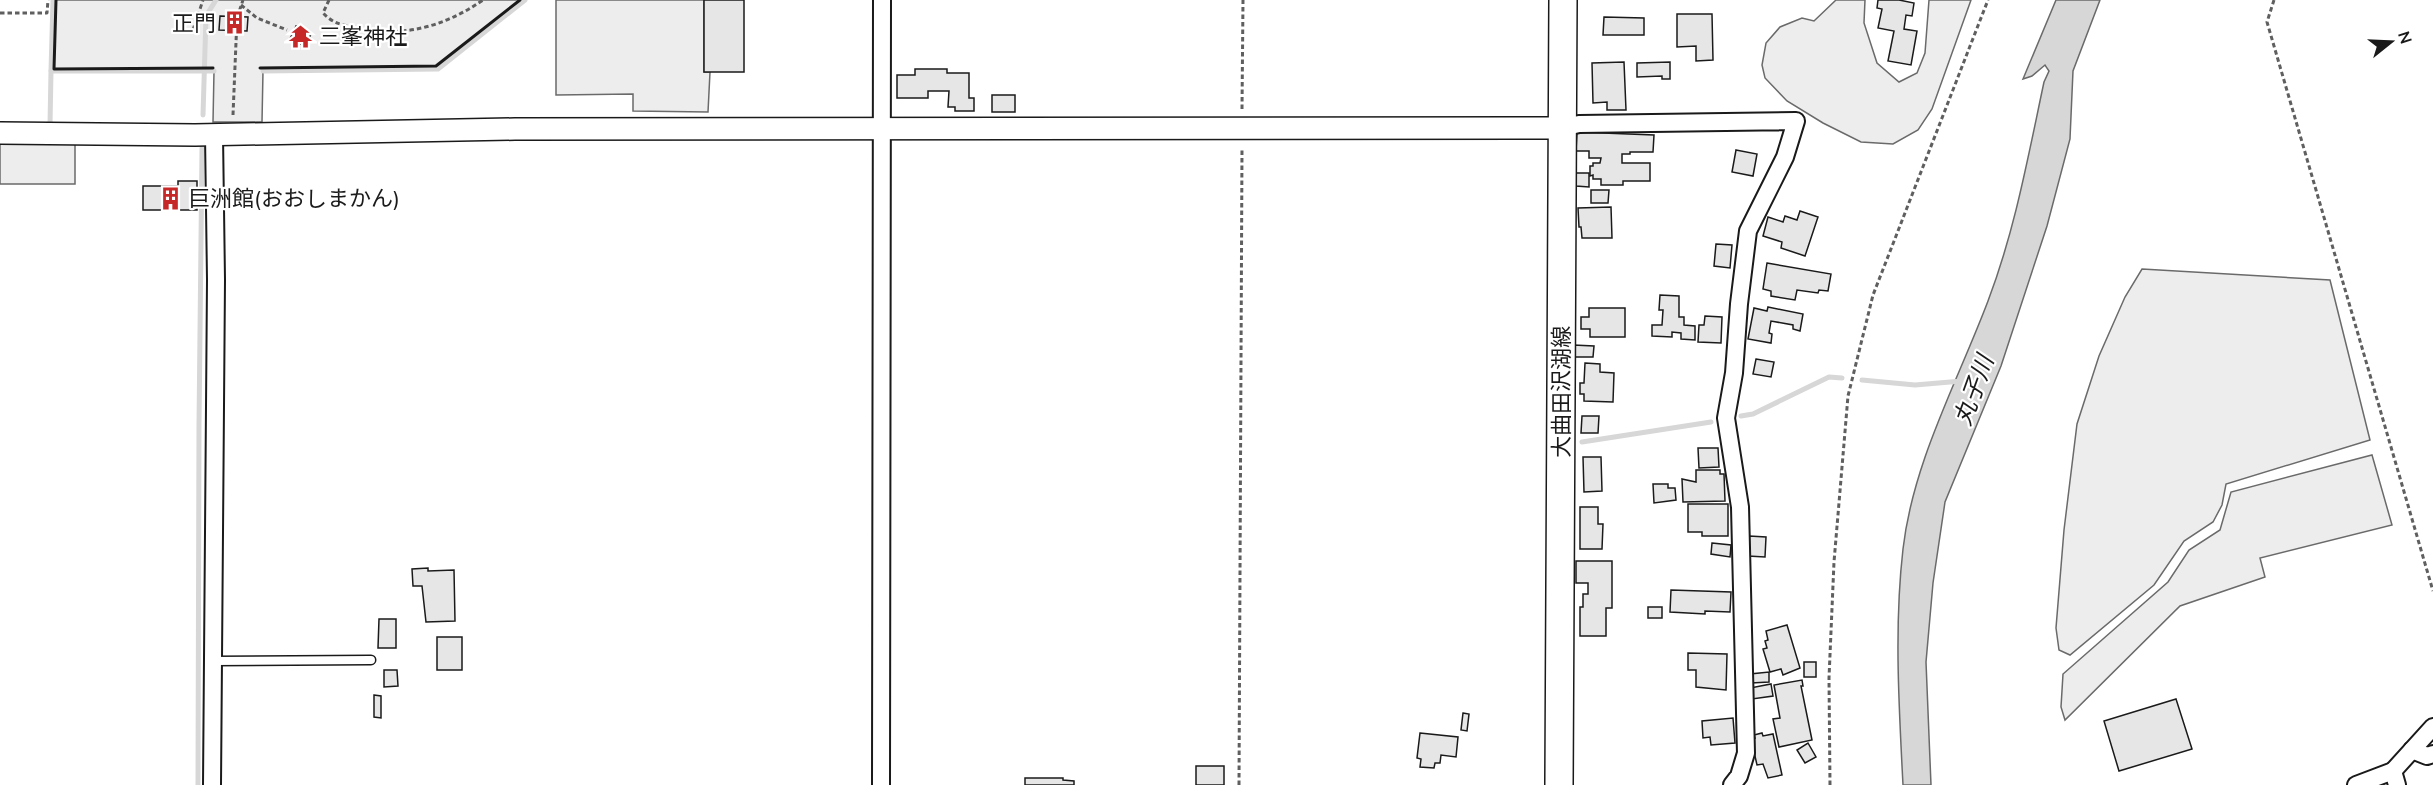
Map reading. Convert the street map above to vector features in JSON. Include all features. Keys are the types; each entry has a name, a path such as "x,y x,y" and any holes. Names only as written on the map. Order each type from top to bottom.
{"main road":[{"name":"大曲田沢湖線","path":"1559,785 1563,0"}],"street":[{"path":"881,785 882,0"},
{"path":"0,133 223,135 515,129 1562,128 1579,124 1796,122 1785,157 1748,231 1739,304 1734,374 1726,418 1740,507 1746,753 1739,776 1732,785"},
{"path":"212,785 216,280 223,135"},
{"path":"2356,785 2395,778 2412,750 2433,727"},
{"path":"2412,750 2427,756 2433,754"}],"lane":[{"path":"213,661 371,660"}],"path":[{"path":"0,14 47,13 48,0"},
{"path":"193,30 203,0"},
{"path":"223,135 237,18 243,0"},
{"path":"329,0 323,13 333,22 380,33 418,30 462,15 483,0"},
{"path":"1239,785 1243,0"},
{"path":"1830,785 1829,678 1834,562 1848,396 1873,296 1988,0"},
{"path":"2274,0 2267,22 2433,591"},
{"path":"241,5 257,18 287,30"}],"shaded area":[{"path":"53,0 525,0 438,69 263,71 262,122 213,122 214,71 51,71"},
{"path":"556,0 704,0 704,72 710,72 708,112 633,111 633,94 556,95"},
{"path":"1836,0 1865,0 1864,23 1877,63 1899,82 1917,73 1925,53 1929,0 1971,0 1932,109 1918,130 1893,144 1861,142 1823,123 1787,101 1765,78 1762,65 1766,43 1780,27 1802,18 1814,21"},
{"path":"75,140 75,184 0,184 0,141"},
{"path":"2142,269 2330,280 2370,440 2226,484 2222,505 2213,522 2184,541 2154,585 2070,655 2059,650 2056,628 2064,530 2077,424 2099,356 2125,297"},
{"path":"2372,455 2392,525 2260,558 2265,577 2180,606 2065,720 2061,707 2063,674 2168,582 2189,550 2220,530 2231,492"}],"water":[{"name":"丸子川","path":"2056,0 2100,0 2073,71 2070,139 2047,226 2001,366 1945,502 1933,583 1926,662 1931,785 1903,785 1898,637 1900,578 1908,517 1926,454 1988,301 2006,247 2044,82 2049,71 2045,65 2032,76 2023,79"}],"building":[{"path":"704,0 744,0 744,72 704,72"},
{"path":"1878,0 1914,3 1912,16 1906,15 1904,29 1917,31 1911,65 1888,61 1894,31 1878,28 1882,9 1877,8"},
{"path":"1677,14 1712,14 1713,60 1696,61 1696,46 1677,47"},
{"name":"正門","path":"220,16 248,17 247,31 219,30"},
{"path":"1604,17 1644,18 1644,35 1603,35"},
{"name":"三峯神社","path":"296,26 311,34 305,46 290,39"},
{"path":"1624,62 1626,110 1607,110 1607,102 1593,103 1592,63"},
{"path":"1670,62 1670,79 1662,79 1662,76 1637,77 1637,63"},
{"path":"915,69 947,69 947,73 969,73 969,98 974,98 974,111 955,111 955,107 948,107 949,91 928,91 928,98 897,98 897,75 915,75"},
{"path":"992,95 1015,95 1015,112 992,112"},
{"path":"1577,132 1654,135 1653,152 1622,154 1622,163 1650,163 1650,181 1623,181 1623,185 1601,185 1601,179 1593,179 1593,175 1590,176 1590,166 1593,166 1593,163 1600,163 1601,158 1589,158 1589,151 1576,151"},
{"path":"1736,150 1757,154 1753,176 1732,172"},
{"path":"1576,173 1589,173 1589,187 1576,186"},
{"name":"巨洲館(おおしまかん)","path":"178,181 197,181 197,210 143,210 143,186 178,186"},
{"path":"1591,190 1609,190 1608,203 1591,203"},
{"path":"1611,207 1612,238 1582,238 1578,208"},
{"path":"1800,211 1818,217 1805,256 1781,248 1782,242 1763,236 1768,217 1783,222 1785,216 1797,220"},
{"path":"1716,244 1732,245 1730,268 1714,266"},
{"path":"1767,263 1831,274 1828,291 1819,290 1818,293 1797,290 1795,300 1771,296 1771,291 1763,289"},
{"path":"1660,295 1679,296 1679,317 1684,317 1684,325 1695,326 1695,340 1681,339 1681,333 1672,332 1672,337 1652,336 1652,325 1662,325 1663,310 1659,310"},
{"path":"1768,307 1803,314 1800,331 1793,329 1793,325 1771,321 1769,333 1772,334 1771,343 1748,339 1754,308 1767,311"},
{"path":"1589,308 1625,308 1625,337 1590,337 1590,329 1581,329 1581,317 1589,317"},
{"path":"1705,316 1722,317 1721,343 1698,342 1699,325 1704,325"},
{"path":"1573,345 1594,346 1593,357 1572,357"},
{"path":"1756,359 1774,362 1771,377 1753,374"},
{"path":"1585,363 1600,364 1600,372 1614,373 1613,402 1584,401 1584,394 1580,394 1580,383 1584,383"},
{"path":"1582,416 1599,416 1598,433 1581,433"},
{"path":"1698,448 1718,448 1719,467 1699,468"},
{"path":"1583,457 1601,457 1602,491 1584,492"},
{"path":"1696,470 1720,470 1720,474 1724,474 1725,501 1683,502 1682,479 1696,482"},
{"path":"1653,484 1668,484 1668,488 1675,488 1676,500 1654,503"},
{"path":"1688,504 1728,504 1728,536 1702,536 1702,532 1688,532"},
{"path":"1580,507 1598,507 1598,524 1603,524 1602,549 1580,549"},
{"path":"1749,536 1766,537 1765,557 1748,556"},
{"path":"1712,543 1731,545 1730,557 1711,554"},
{"path":"1576,561 1612,561 1612,608 1606,608 1606,636 1580,636 1580,607 1583,607 1583,594 1588,594 1588,583 1576,583"},
{"path":"428,568 428,571 454,570 455,621 426,622 422,586 413,586 412,569"},
{"path":"1671,590 1731,592 1730,612 1705,611 1705,614 1670,612"},
{"path":"1648,607 1662,607 1662,618 1648,618"},
{"path":"379,619 396,619 396,648 378,648"},
{"path":"1787,625 1800,668 1783,675 1781,669 1770,672 1763,649 1767,648 1766,631"},
{"path":"437,637 462,637 462,670 437,670"},
{"path":"1688,653 1727,654 1726,690 1696,687 1696,670 1688,670"},
{"path":"1804,662 1816,662 1816,677 1804,677"},
{"path":"384,670 397,670 398,686 384,687"},
{"path":"1769,672 1769,682 1751,683 1750,674"},
{"path":"1802,680 1803,686 1801,686 1812,740 1779,747 1773,719 1780,718 1774,685"},
{"path":"1771,684 1773,696 1752,699 1750,688"},
{"path":"374,695 381,696 381,718 374,717"},
{"path":"2176,699 2192,749 2119,771 2104,721"},
{"path":"1463,713 1469,714 1467,731 1461,730"},
{"path":"1733,718 1735,743 1711,745 1710,737 1703,738 1702,721"},
{"path":"1420,733 1458,737 1456,757 1441,755 1440,763 1435,763 1434,768 1420,767 1421,759 1417,758"},
{"path":"1762,733 1763,736 1773,734 1782,775 1768,778 1763,764 1757,765 1751,738"},
{"path":"1808,743 1816,757 1805,763 1797,750"},
{"path":"1196,766 1224,766 1224,785 1196,785"},
{"path":"1025,778 1063,778 1063,780 1074,781 1074,785 1025,785"}],"waterway":[{"path":"51,71 53,0"},
{"path":"203,115 206,16 216,0"},
{"path":"263,71 438,69 525,0"},
{"path":"47,125 50,125 51,71 214,71"},
{"path":"198,785 202,148"},
{"path":"1741,416 1753,414 1829,377 1842,378"},
{"name":"丸子川","path":"1862,380 1915,385 1962,381"},
{"path":"1582,442 1711,422"}],"wall":[{"path":"56,0 54,69 213,68"},
{"path":"260,68 436,66 520,0"}],"place":[{"name":"正門","path":"234,23"},
{"name":"三峯神社","path":"301,36"},
{"name":"巨洲館(おおしまかん)","path":"170,198"}]}
